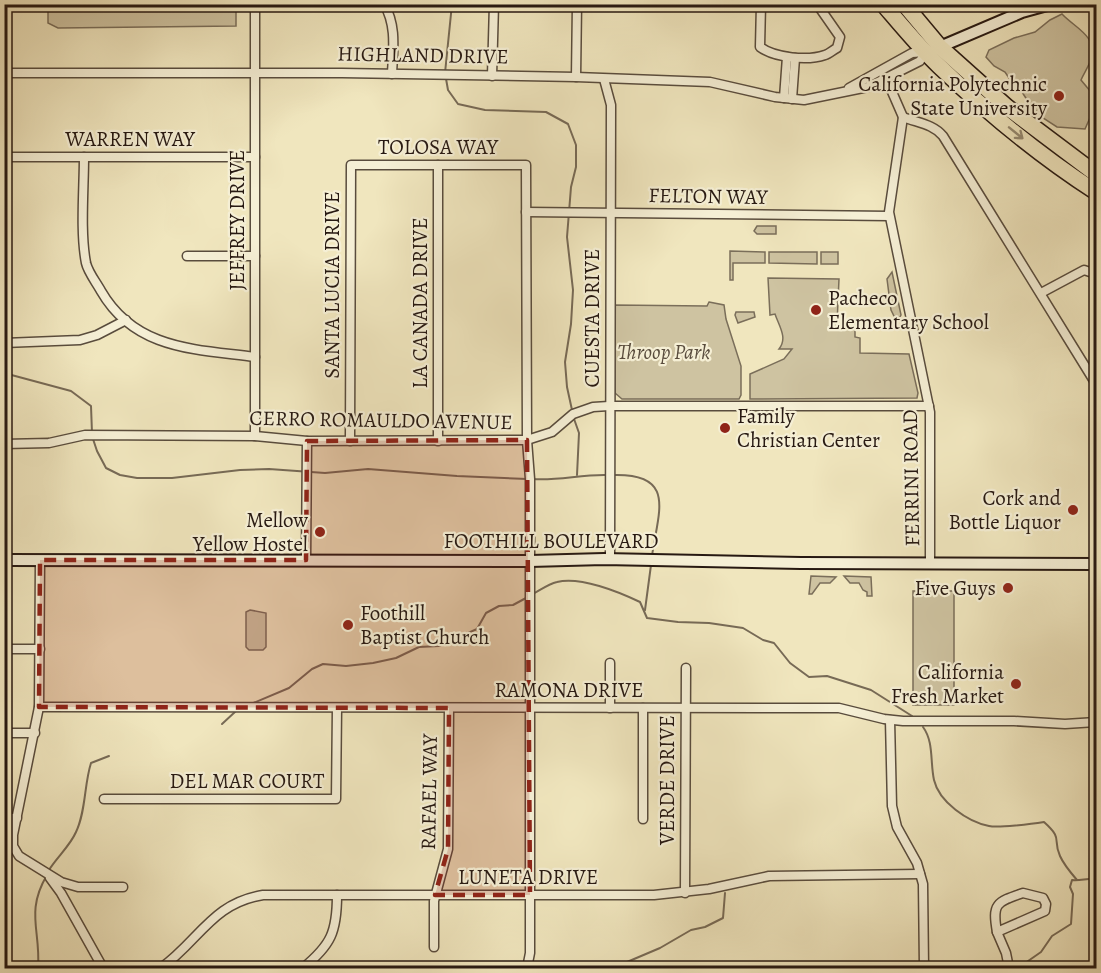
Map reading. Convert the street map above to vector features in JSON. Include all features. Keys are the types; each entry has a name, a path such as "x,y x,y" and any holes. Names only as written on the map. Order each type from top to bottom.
{"highway":[{"path":"883,4 933,49 1096,174"},
{"path":"904,4 933,49 937,64 997,118 1096,192"}],"street":[{"name":"JEFFREY DRIVE","path":"255,4 255,436"},
{"path":"384,4 393,27 392,74"},
{"path":"492,76 494,4"},
{"path":"576,77 577,4"},
{"path":"761,4 760,47 768,53 791,58 824,56 837,48 840,37 817,4"},
{"name":"HIGHLAND DRIVE","path":"839,94 912,53 933,49 1022,12 1051,4"},
{"name":"HIGHLAND DRIVE","path":"4,74 392,74 576,77 710,82 788,99 815,99 868,87 920,61 933,49"},
{"path":"788,99 791,58"},
{"path":"886,78 903,117 938,129 944,136 1096,384"},
{"name":"CUESTA DRIVE","path":"604,79 611,105 610,560"},
{"name":"FERRINI ROAD","path":"903,117 889,216 929,406 930,563"},
{"name":"WARREN WAY","path":"4,157 255,157"},
{"path":"84,157 84,249 87,266 106,300 137,331 160,342 255,357"},
{"name":"TOLOSA WAY","path":"351,165 526,165 526,212"},
{"name":"SANTA LUCIA DRIVE","path":"350,441 351,165"},
{"name":"LA CANADA DRIVE","path":"438,165 438,441"},
{"path":"526,212 527,440 530,479 530,954 527,969"},
{"name":"FELTON WAY","path":"526,212 889,216"},
{"path":"187,256 255,256"},
{"path":"1041,293 1084,270 1096,274"},
{"path":"4,343 80,340 97,335 126,320"},
{"name":"CERRO ROMAULDO AVENUE","path":"4,444 49,443 85,435 255,436 307,441 527,440 552,432 573,414 593,407 929,406"},
{"path":"306,560 307,441"},
{"name":"FOOTHILL BOULEVARD","path":"4,560 610,560 1096,564"},
{"path":"4,859 17,818 39,707 40,560"},
{"path":"4,649 40,649"},
{"path":"610,663 610,708"},
{"name":"VERDE DRIVE","path":"685,893 686,668"},
{"name":"RAMONA DRIVE","path":"39,707 839,708 891,720 1065,724 1096,722"},
{"name":"DEL MAR COURT","path":"104,799 336,799 337,708"},
{"name":"RAFAEL WAY","path":"434,947 435,895 448,849 449,708"},
{"path":"643,708 643,819"},
{"path":"891,720 892,806 897,827 920,874 924,895 924,969"},
{"path":"4,733 35,733"},
{"path":"4,818 17,818"},
{"path":"13,835 13,846 19,856 61,882 74,886 123,886"},
{"name":"LUNETA DRIVE","path":"161,969 175,958 216,915 238,901 263,895 654,895 685,893 769,876 920,874"},
{"path":"48,875 61,893 103,969"},
{"path":"997,932 1045,911 1046,904 1043,898 1023,893 1003,900 996,906 994,914 997,932 1010,969"},
{"path":"303,969 329,942 336,923 337,895"}],"highlighted area":[{"path":"527,440 530,895 435,895 448,849 449,708 39,707 40,560 306,560 307,441"}],"green space":[{"path":"48,5 236,5 236,26 58,28 48,23"},
{"path":"1062,14 1084,33 1091,44 1091,59 1081,80 1096,98 1096,104 1085,129 1057,127 1043,118 1005,72 994,66 986,57 989,50 1014,38 1035,32"},
{"path":"757,226 776,226 776,234 757,234 754,231"},
{"path":"730,251 765,252 765,263 733,263 733,280 730,280"},
{"path":"769,252 817,252 817,264 769,263"},
{"path":"821,252 838,252 838,264 821,264"},
{"path":"892,272 900,317 894,316 891,310 887,279"},
{"path":"768,278 839,279 837,324 855,324 855,337 860,338 860,353 909,354 918,393 917,398 750,399 750,374 784,359 792,349 779,349 783,336 775,314 770,315"},
{"name":"Throop Park","path":"709,302 724,305 726,319 741,366 739,399 622,399 615,393 614,305 707,306"},
{"path":"736,312 754,312 755,317 738,323"},
{"path":"811,576 836,577 830,583 820,583 812,594 809,594"},
{"path":"844,576 871,577 872,596 867,596 867,592 859,583 850,583"},
{"path":"913,591 954,591 954,705 913,705"},
{"path":"250,610 266,613 266,647 263,650 249,650 246,647 246,612"}],"waterway":[{"path":"452,4 445,73 448,90 458,104 485,110 546,112 568,124 576,145 576,167 571,187 567,237 573,290 565,362 572,410"},
{"path":"4,373 71,391 91,406 92,433"},
{"path":"573,416 579,433 577,475"},
{"path":"93,439 106,468 120,475 137,478 172,478 240,470 269,469 325,473 368,469 527,479"},
{"path":"533,479 608,475"},
{"path":"613,475 633,476 647,481 655,488 659,498 659,511 652,556"},
{"path":"645,610 651,565"},
{"path":"531,595 554,583 577,581 611,590 640,602 647,618 743,628 763,640 774,643 790,663 809,677 827,676 871,690 912,716"},
{"path":"251,704 289,688 312,669 323,664 346,666 373,663 396,658 419,647 439,646 477,629 486,613 499,606 513,605 526,598"},
{"path":"222,724 236,711"},
{"path":"923,727 929,739 937,788 955,810 972,820 989,826 1044,822 1054,832 1060,856 1077,880"},
{"path":"49,870 76,832 91,763 109,756"},
{"path":"38,968 35,911 40,888 47,875"},
{"path":"1018,968 1041,952 1052,936 1071,924 1073,894 1070,887 1072,880 1096,879"},
{"path":"619,968 691,930 705,927 723,918 725,893"}],"place":[{"name":"California Polytechnic State University","path":"1059,96"},
{"name":"Pacheco Elementary School","path":"816,310"},
{"name":"Family Christian Center","path":"725,428"},
{"name":"Cork and Bottle Liquor","path":"1073,510"},
{"name":"Mellow Yellow Hostel","path":"320,532"},
{"name":"Five Guys","path":"1008,588"},
{"name":"Foothill Baptist Church","path":"348,625"},
{"name":"California Fresh Market","path":"1016,684"}]}
